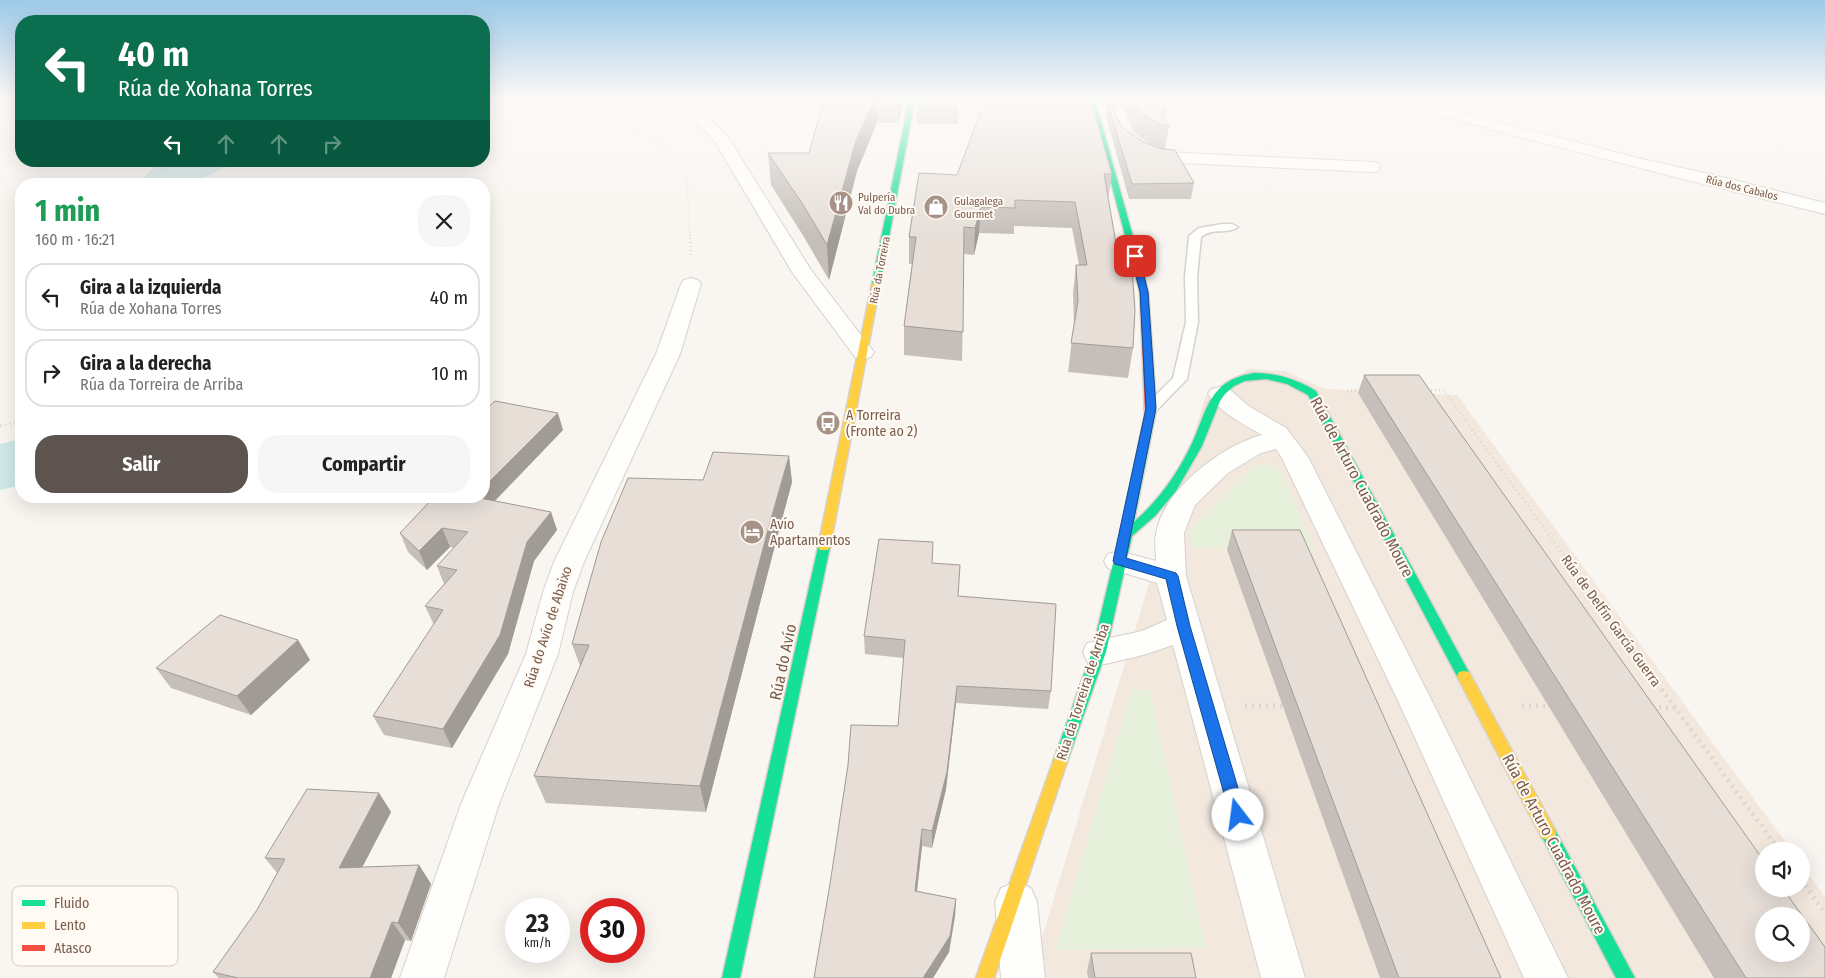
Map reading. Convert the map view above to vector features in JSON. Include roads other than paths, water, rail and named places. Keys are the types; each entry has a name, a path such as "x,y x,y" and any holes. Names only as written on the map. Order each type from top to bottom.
{"street":[{"path":"725,146 802,272 863,352"},
{"name":"Rúa da Torreira","path":"863,352 903,146"},
{"name":"Rúa da Torreira de Arriba","path":"985,978 1099,652 1151,408 1144,292 1105,146"},
{"name":"Rúa da Torreira de Arriba","path":"1139,146 1160,157 1372,167"},
{"name":"Rúa dos Cabalos","path":"1571,146 1825,209"},
{"name":"Rúa do Avío de Abaixo","path":"422,978 480,804 542,654 558,592 569,562 668,354 691,284"},
{"name":"Rúa do Avío","path":"731,978 822,560 863,352"},
{"name":"Rúa de Arturo Cuadrado Moure","path":"1220,394 1235,380 1253,375 1286,379 1312,393 1626,978"},
{"path":"1172,576 1122,547 1164,500 1200,436 1220,394 1241,412 1276,433 1295,457 1417,705 1546,978"},
{"path":"1283,441 1265,442 1252,447 1219,467 1183,501 1170,533 1172,576 1184,626 1283,978"},
{"path":"1099,652 1125,648 1151,640 1184,626"},
{"path":"1016,893 1023,978"}],"lane":[{"path":"1151,408 1180,379 1192,322 1191,277 1196,236 1200,231 1208,228 1232,227"}],"waterway":[{"path":"168,178 190,167"},
{"path":"0,469 15,463"}],"place":[{"name":"Pulpería Val do Dubra","path":"841,203"},
{"name":"Gulagalega Gourmet","path":"936,207"},
{"name":"A Torreira (Fronte ao 2)","path":"828,423"},
{"name":"Avío Apartamentos","path":"752,532"}]}
